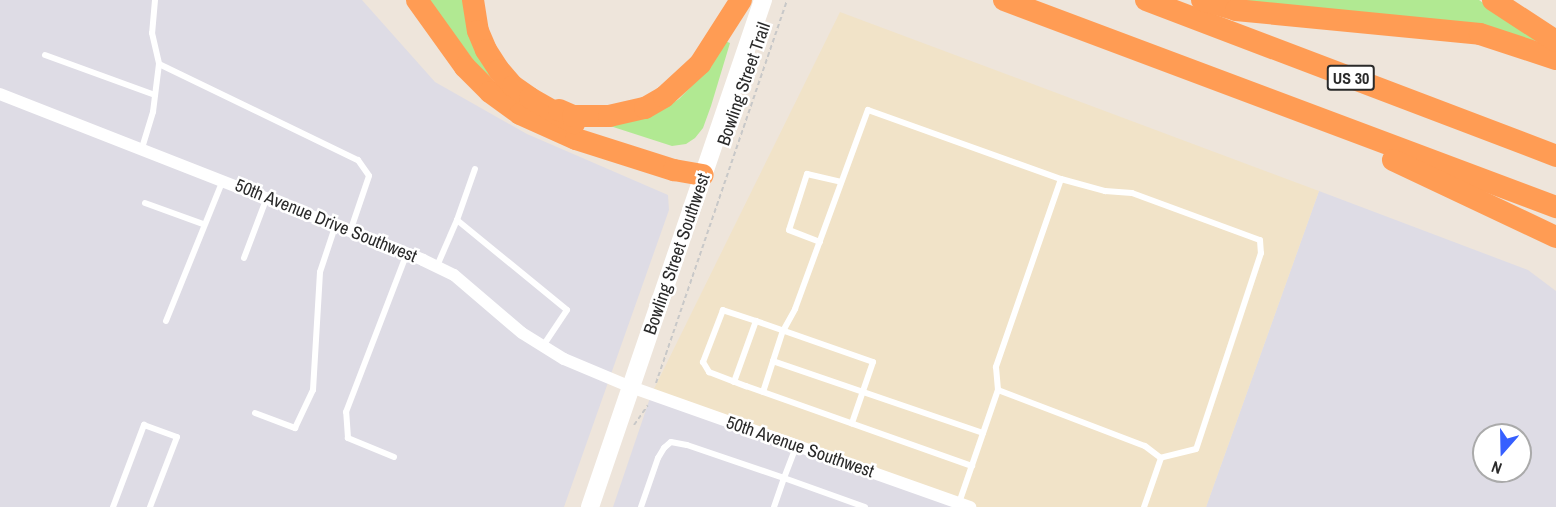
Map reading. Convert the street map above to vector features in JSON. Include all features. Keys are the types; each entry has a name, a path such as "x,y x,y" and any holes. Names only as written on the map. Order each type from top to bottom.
{"highway":[{"path":"417,0 465,67 490,92 520,114 576,139 674,170 703,176"},
{"path":"473,0 478,31 486,50 513,86 560,117 608,138 678,162 703,176"},
{"path":"530,98 573,116 609,116 645,108 664,97 700,64 741,0"},
{"path":"1004,0 1556,207"},
{"name":"US 30","path":"1146,0 1556,156"},
{"path":"1202,0 1236,9 1480,34 1556,59"},
{"path":"1493,0 1556,41"},
{"path":"1265,98 1556,237"}],"main road":[{"name":"Bowling Street Southwest","path":"590,507 763,0"}],"street":[{"name":"50th Avenue Drive Southwest","path":"0,94 407,252 454,274 522,333 564,359 631,387"},
{"name":"50th Avenue Southwest","path":"631,387 964,505"}],"lane":[{"path":"142,148 151,123 159,64 152,33 155,0"},
{"path":"45,55 155,95"},
{"path":"159,64 358,160 369,176 351,229"},
{"path":"763,392 783,331 795,309 868,110 1061,179 1105,191 1132,192 1260,240 1261,254 1196,448 1161,458"},
{"path":"437,266 476,169"},
{"path":"820,242 789,230 807,174 841,182"},
{"path":"964,505 972,466 998,390 996,368 1061,179"},
{"path":"166,321 203,224 223,180"},
{"path":"244,258 267,197"},
{"path":"145,203 203,224"},
{"path":"457,220 567,310 543,346"},
{"path":"255,413 295,428 313,390 320,272 336,224"},
{"path":"394,457 348,438 346,412 407,252"},
{"path":"852,423 873,362 723,310 703,362 709,372 972,466"},
{"path":"734,382 756,321"},
{"path":"773,361 983,433"},
{"path":"998,390 1145,447 1161,458"},
{"path":"113,507 144,425 177,437 150,507"},
{"path":"641,507 658,459 671,442 687,445 865,507"},
{"path":"774,507 796,446"},
{"path":"1144,507 1161,458"}],"path":[{"name":"Bowling Street Trail","path":"656,381 787,0"},
{"path":"632,434 635,423 648,406"}],"shaded area":[{"path":"0,0 362,0 435,82 527,134 668,195 669,210 564,507 0,507"},
{"path":"840,12 1319,191 1206,507 970,507 651,395"},
{"path":"1319,191 1528,270 1556,291 1556,507 1206,507"},
{"path":"651,395 970,507 613,507"}],"green space":[{"path":"428,0 464,0 505,90 477,65"},
{"path":"1235,0 1479,0 1537,41"},
{"path":"725,41 730,43 711,106 703,128 695,138 686,144 672,146 607,125 661,110 679,99 709,68"}]}
